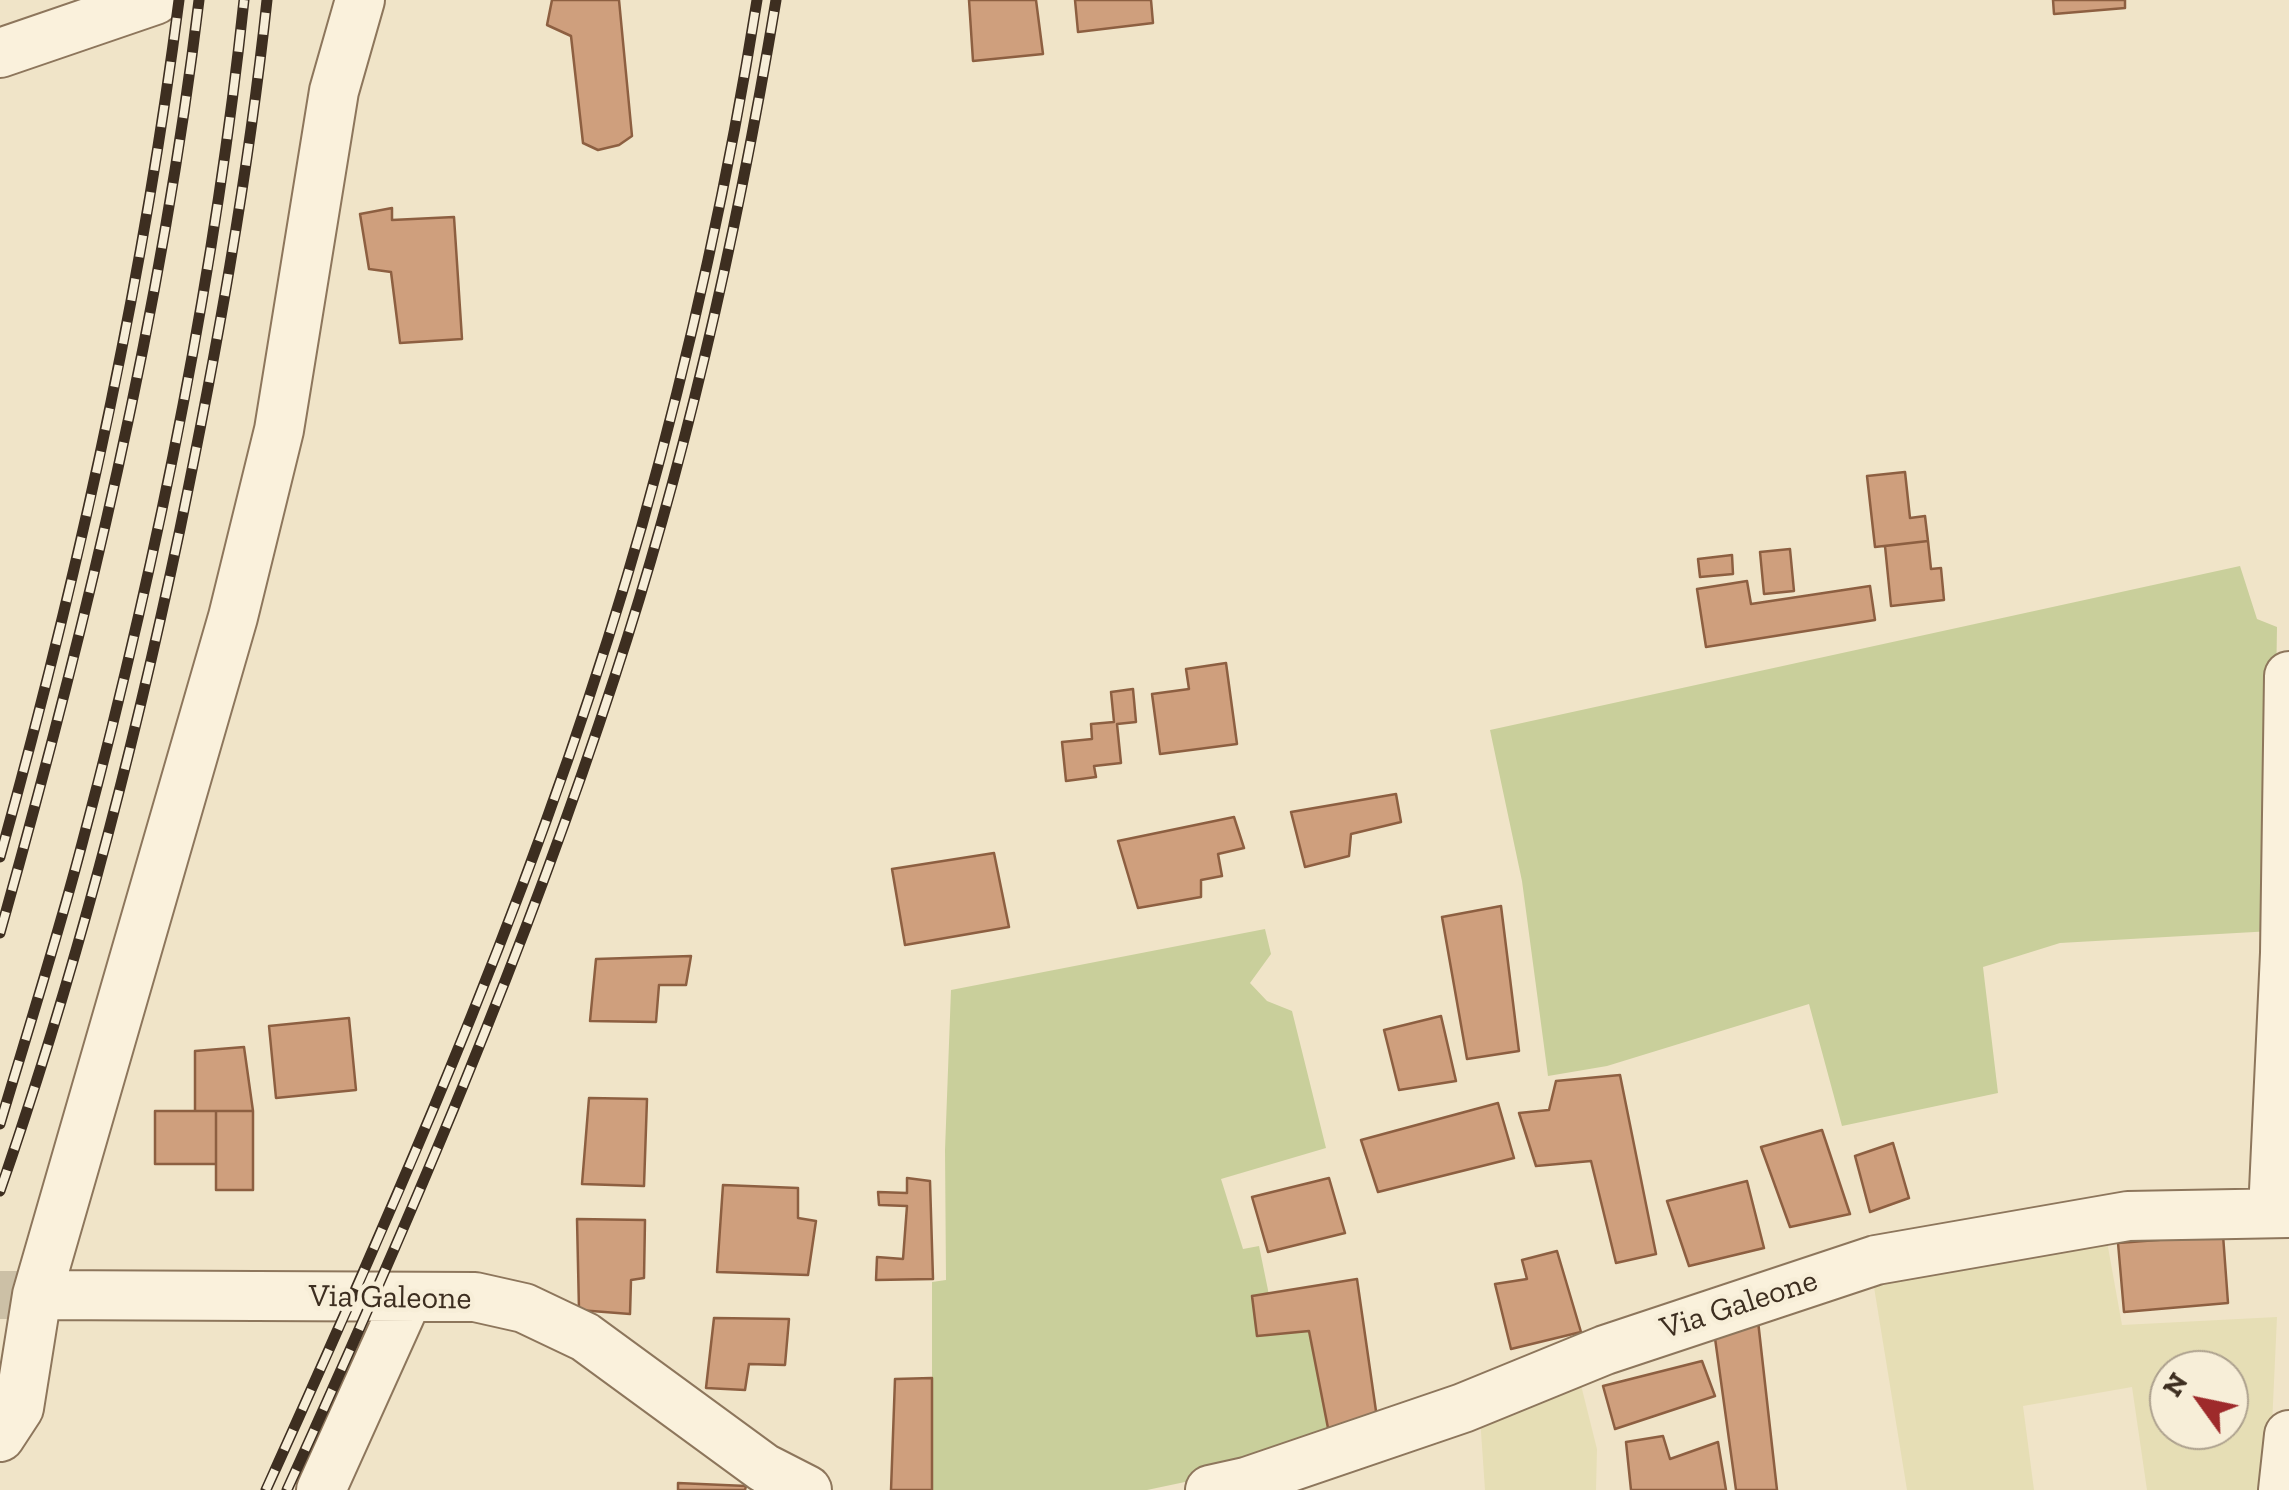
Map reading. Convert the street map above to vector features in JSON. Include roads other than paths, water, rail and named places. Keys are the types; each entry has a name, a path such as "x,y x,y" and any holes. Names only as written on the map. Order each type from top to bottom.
{"street":[{"path":"0,53 155,0"},
{"path":"0,1436 19,1408 37,1295 234,617 279,430 334,92 360,0"},
{"path":"2281,1212 2289,676"},
{"name":"Via Galeone","path":"1210,1490 1246,1482 1464,1408 1605,1350 1876,1260 2128,1216 2281,1212"},
{"name":"Via Galeone","path":"37,1295 474,1296 524,1308 585,1336 764,1468 807,1490"},
{"path":"321,1490 408,1296"},
{"path":"2283,1490 2289,1435"}],"tunnel":[{"path":"0,1295 37,1295"}],"railway":[{"path":"0,857 56,645 105,432 146,217 179,0"},
{"path":"0,933 62,703 118,470 164,236 199,0"},
{"path":"0,1124 83,840 158,528 199,318 244,0"},
{"path":"0,1191 78,945 162,613 230,266 267,0"},
{"path":"266,1490 472,1015 564,772 605,649 642,525 692,330 721,199 757,0"},
{"path":"287,1490 462,1088 542,883 615,676 688,426 745,171 776,0"}]}
